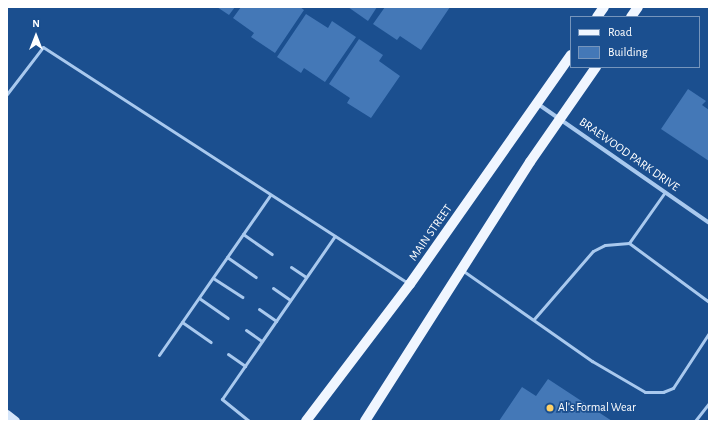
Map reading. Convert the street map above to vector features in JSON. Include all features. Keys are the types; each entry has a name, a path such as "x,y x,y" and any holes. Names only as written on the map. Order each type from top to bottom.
{"main road":[{"path":"598,16 604,7"},
{"path":"632,16 638,7"},
{"name":"MAIN STREET","path":"306,421 410,284 570,56"},
{"path":"365,421 560,119 595,68"},
{"path":"7,414 16,421"}],"street":[{"name":"BRAEWOOD PARK DRIVE","path":"538,103 709,223"}],"lane":[{"path":"7,94 43,47 410,284"},
{"path":"629,243 665,192"},
{"path":"159,355 270,195"},
{"path":"243,234 272,254"},
{"path":"249,421 222,398 335,236"},
{"path":"534,320 593,251 605,245 629,243 709,302"},
{"path":"227,257 256,277"},
{"path":"291,267 306,277"},
{"path":"462,270 592,361 645,392 663,392 673,388 709,333"},
{"path":"213,278 242,297"},
{"path":"273,288 290,300"},
{"path":"199,298 228,318"},
{"path":"259,309 276,321"},
{"path":"182,322 211,342"},
{"path":"246,330 262,341"},
{"path":"228,354 245,366"},
{"path":"695,421 709,403"}],"building":[{"path":"217,7 235,7 229,15"},
{"path":"241,7 300,7 304,10 275,53 251,37 254,33 233,18"},
{"path":"348,7 377,7 368,21"},
{"path":"385,7 450,7 421,50 400,36 397,40 373,24"},
{"path":"306,14 328,28 332,21 356,37 325,82 304,68 301,73 277,57"},
{"path":"359,39 383,55 379,61 400,76 371,118 347,103 350,98 329,84"},
{"path":"688,89 706,101 702,105 709,110 709,161 661,129"},
{"name":"Al's Formal Wear","path":"548,379 612,421 499,421 522,387 536,396"}],"place":[{"name":"Al's Formal Wear","path":"550,408"}]}
